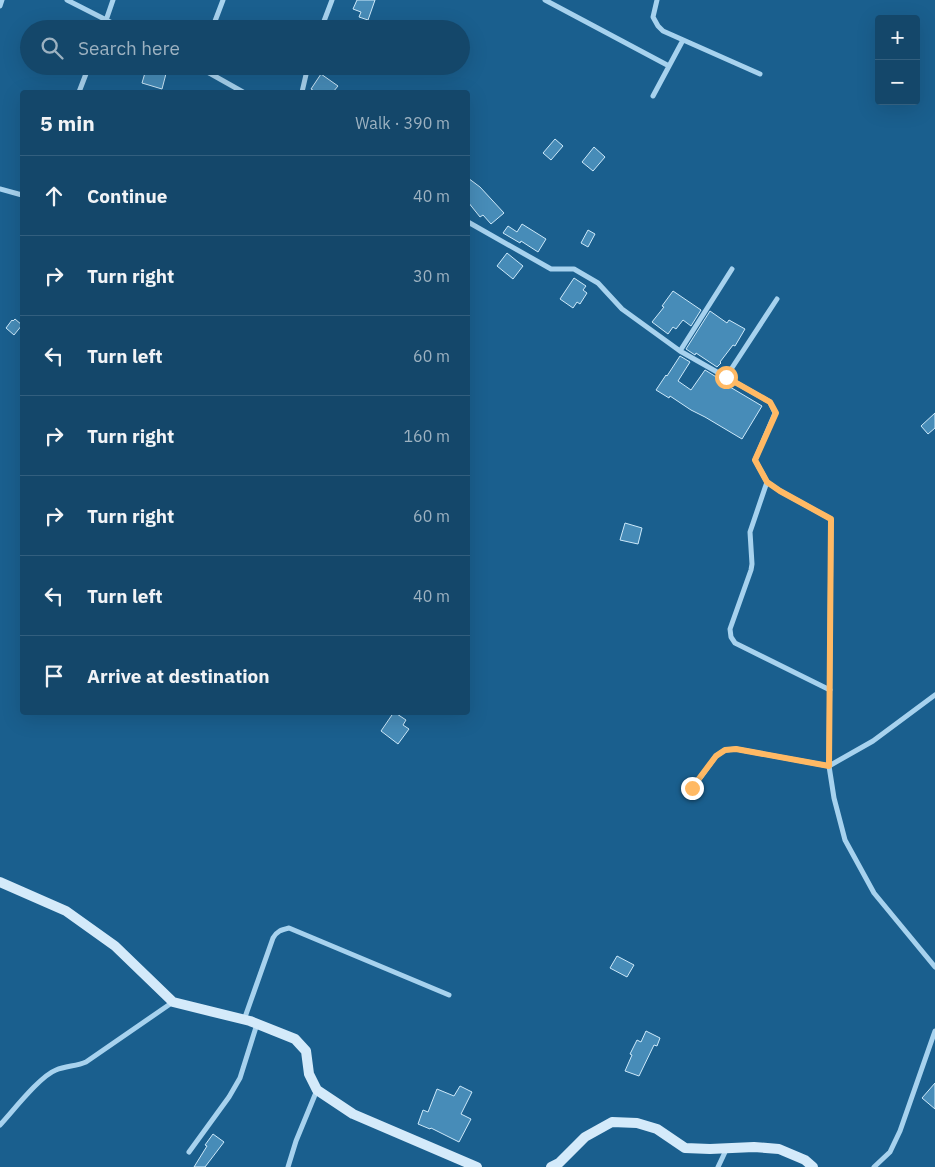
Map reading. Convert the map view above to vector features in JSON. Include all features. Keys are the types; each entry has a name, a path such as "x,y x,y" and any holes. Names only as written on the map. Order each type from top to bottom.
{"street":[{"path":"0,6 2,0"},
{"path":"67,0 106,20 114,0"},
{"path":"215,20 223,0"},
{"path":"324,20 332,0"},
{"path":"545,0 669,66"},
{"path":"657,0 653,18 663,31 760,74"},
{"path":"653,96 683,40"},
{"path":"80,90 86,75"},
{"path":"213,75 239,90"},
{"path":"302,90 306,75"},
{"path":"0,189 20,194"},
{"path":"470,223 551,269 574,269 598,283 622,309 680,351 770,402 776,413 755,460 767,482 831,519 829,766 844,840 874,893 935,967"},
{"path":"680,351 732,270"},
{"path":"726,377 777,299"},
{"path":"767,482 750,532 751,570 730,629 731,637 735,643 830,690"},
{"path":"692,788 716,756 725,750 736,749 829,766 873,741 935,696"},
{"path":"0,882 66,911 115,946 173,1002 258,1024 295,1039 306,1051 309,1074 317,1090 353,1114 476,1167"},
{"path":"244,1020 273,938 276,932 289,928 449,995"},
{"path":"0,1125 44,1078 56,1070 86,1062 173,1002"},
{"path":"189,1152 229,1097 240,1078 258,1024"},
{"path":"874,1167 890,1152 900,1131 935,1031"},
{"path":"288,1167 296,1141 317,1090"},
{"path":"551,1167 559,1163 585,1137 612,1122 637,1123 657,1129 685,1148 754,1147 779,1150 805,1160 813,1167"},
{"path":"718,1167 727,1148"}],"building":[{"path":"357,0 375,0 368,20 359,17 361,12 353,9"},
{"path":"144,75 166,75 162,89 142,83"},
{"path":"320,75 338,86 335,90 311,89"},
{"path":"555,139 563,146 551,160 543,153"},
{"path":"594,147 605,157 593,171 582,162"},
{"path":"470,180 480,187 504,213 491,224 483,215 480,217 470,204"},
{"path":"522,224 546,239 538,252 521,241 520,243 503,233 508,226 517,232"},
{"path":"588,230 595,234 588,247 581,243"},
{"path":"507,253 523,266 513,279 497,266"},
{"path":"574,278 586,286 583,290 587,293 580,304 577,302 573,308 560,299"},
{"path":"673,291 701,310 691,326 683,320 676,329 673,327 668,334 652,322 664,307 662,306"},
{"path":"710,311 727,323 729,320 745,329 735,346 733,345 717,367 696,353 695,355 686,349"},
{"path":"15,319 20,323 20,328 14,335 6,328"},
{"path":"680,356 690,362 678,381 691,390 705,370 762,406 742,439 670,396 669,398 656,390"},
{"path":"935,413 935,428 928,434 921,426"},
{"path":"625,523 642,528 638,544 620,540"},
{"path":"392,715 398,715 406,720 403,725 409,729 398,744 381,731"},
{"path":"617,956 634,965 627,977 610,968"},
{"path":"646,1031 660,1038 657,1046 654,1045 639,1076 625,1071 637,1040 641,1042"},
{"path":"935,1083 935,1109 922,1098"},
{"path":"460,1086 472,1092 461,1114 471,1119 459,1142 431,1128 418,1124 423,1110 428,1112 437,1089 454,1096"},
{"path":"213,1134 224,1142 205,1167 194,1167 207,1146 205,1145"}],"route":[{"path":"692,788 716,756 725,750 736,749 829,766 831,519 767,482 755,460 776,413 770,402 726,377"}]}
